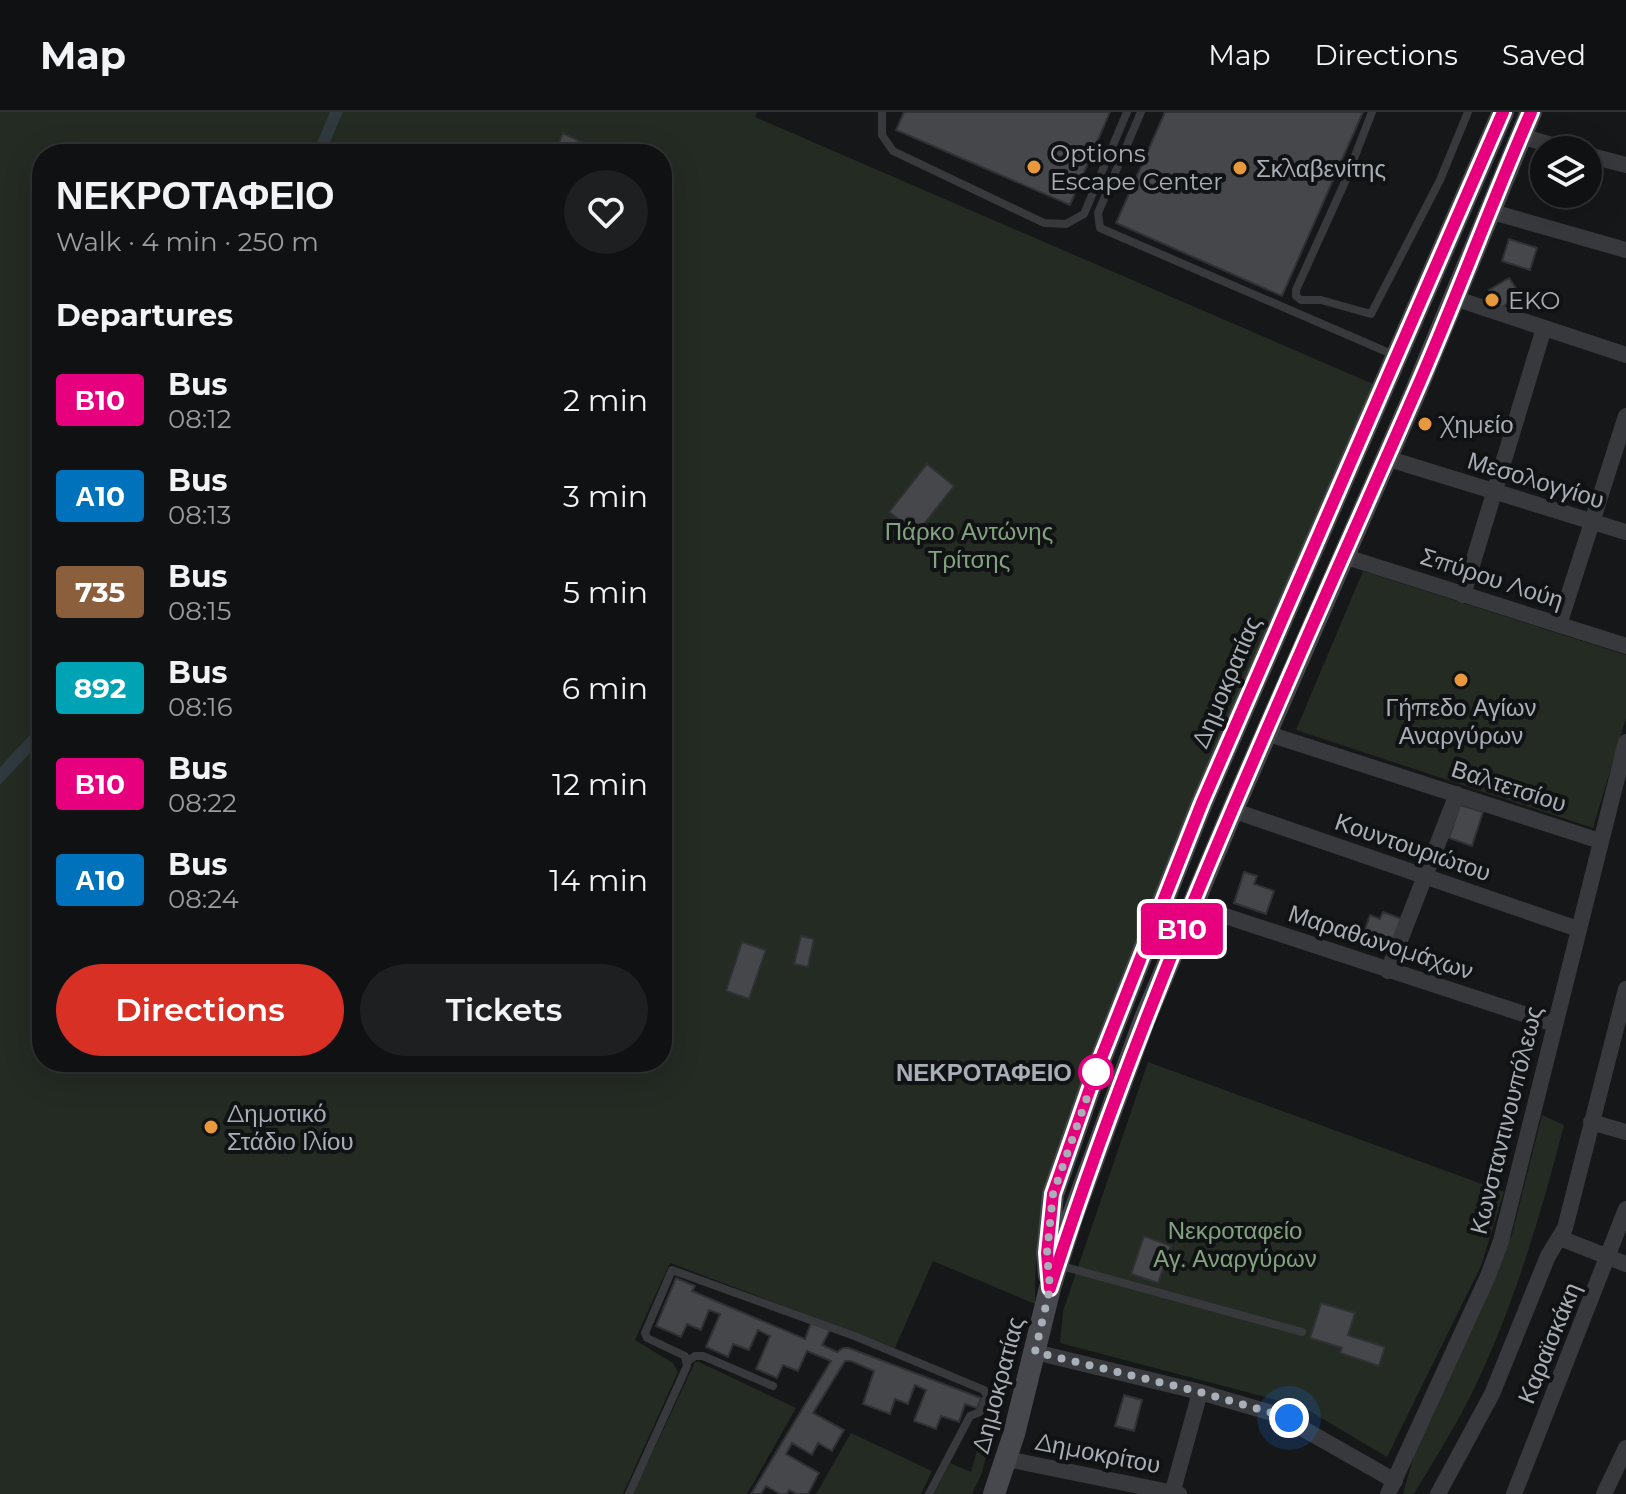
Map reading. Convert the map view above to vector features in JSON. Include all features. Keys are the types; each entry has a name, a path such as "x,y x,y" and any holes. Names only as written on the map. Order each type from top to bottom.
{"main road":[{"name":"Δημοκρατίας","path":"1050,1288 1047,1253 1053,1194 1081,1111 1202,803 1503,112"},
{"name":"Δημοκρατίας","path":"994,1494 1007,1459 1057,1265 1144,1021 1531,112"}],"street":[{"path":"1520,136 1530,139"},
{"path":"1602,159 1626,165"},
{"path":"1489,211 1626,250"},
{"path":"1454,298 1626,355"},
{"path":"1463,595 1544,328"},
{"path":"1559,625 1626,416"},
{"name":"Μεσολογγίου","path":"1386,458 1626,532"},
{"name":"Σπύρου Λούη","path":"1343,556 1626,646"},
{"name":"Βαλτετσίου","path":"1266,733 1600,841"},
{"name":"Κωνσταντινουπόλεως","path":"1393,1490 1416,1429 1488,1276 1501,1241 1626,742"},
{"path":"1388,971 1457,794"},
{"name":"Κουντουριώτου","path":"1232,810 1578,929"},
{"name":"Μαραθωνομάχων","path":"1192,905 1554,1024"},
{"path":"1438,1494 1492,1394 1548,1256 1560,1238 1575,1192 1626,989"},
{"path":"1591,1122 1626,1132"},
{"name":"Καραϊσκάκη","path":"1514,1494 1626,1209"},
{"path":"1560,1238 1626,1264"},
{"path":"1035,1352 1200,1392 1289,1418 1393,1490"},
{"path":"1174,1494 1200,1392"},
{"path":"1604,1494 1626,1448"},
{"name":"Δημοκρίτου","path":"1007,1459 1174,1494"}],"lane":[{"path":"882,112 882,135 893,151 1044,223 1066,224 1084,214 1127,112"},
{"path":"1141,112 1098,213 1100,228 1395,356"},
{"path":"1372,112 1344,184 1296,290 1296,296 1301,300 1330,302 1371,314 1440,180 1468,112"},
{"path":"1057,1265 1302,1332"},
{"path":"688,1361 685,1356 647,1338 645,1333 672,1270 857,1337 984,1390 987,1397 980,1412 970,1416 929,1494"},
{"path":"629,1494 688,1361 695,1356 703,1356 773,1386"}],"green space":[{"name":"Πάρκο Αντώνης Τρίτσης","path":"0,112 757,112 755,117 1373,384 1051,1168 1038,1236 1035,1304 933,1261 895,1348 670,1263 635,1340 673,1363 678,1372 623,1494 0,1494"},
{"path":"1363,571 1626,655 1626,718 1593,828 1296,730"},
{"name":"Νεκροταφείο Αγ. Αναργύρων","path":"1148,1062 1504,1192 1481,1266 1387,1457 1303,1407 1060,1343 1063,1311"},
{"path":"1542,1115 1564,1125 1515,1290 1461,1414 1414,1494 1403,1494 1416,1448 1512,1234"},
{"path":"695,1362 796,1408 747,1494 633,1494"},
{"path":"996,1383 1003,1386 982,1473 972,1494 934,1494 950,1463 971,1472"},
{"path":"851,1433 932,1471 921,1494 816,1494"}],"shaded area":[{"path":"330,112 343,112 329,144 316,144"},
{"path":"32,733 32,751 0,785 0,767"}],"building":[{"name":"Options Escape Center","path":"904,112 1110,112 1070,205 896,130"},
{"name":"Σκλαβενίτης","path":"1165,112 1363,112 1282,296 1116,223"},
{"path":"563,133 586,144 558,144"},
{"path":"1509,239 1537,248 1530,270 1502,261"},
{"path":"1509,278 1521,296 1500,308 1489,290"},
{"path":"927,464 954,486 917,533 889,512"},
{"path":"1460,805 1483,812 1472,846 1449,838"},
{"path":"1244,872 1257,876 1254,884 1274,891 1266,914 1234,903"},
{"path":"1383,912 1402,919 1390,951 1361,941 1370,915 1380,919"},
{"path":"801,936 814,939 808,967 794,964"},
{"path":"742,942 766,950 749,999 726,991"},
{"path":"1144,1236 1171,1246 1158,1283 1131,1274"},
{"path":"676,1278 695,1286 692,1291 805,1339 811,1323 830,1330 822,1345 837,1352 849,1348 981,1398 977,1408 965,1404 959,1422 941,1416 936,1429 914,1421 926,1390 915,1385 908,1404 895,1399 890,1414 863,1404 874,1371 845,1361 813,1413 844,1430 832,1451 818,1443 812,1455 792,1443 786,1454 819,1473 808,1494 789,1490 787,1494 780,1494 766,1486 761,1494 751,1494 831,1361 807,1351 798,1371 783,1365 777,1378 756,1369 770,1336 758,1330 749,1350 733,1344 728,1357 706,1347 720,1314 709,1310 701,1330 687,1324 681,1337 656,1326"},
{"path":"1321,1303 1355,1313 1348,1335 1385,1347 1379,1366 1340,1353 1342,1348 1310,1338"},
{"path":"1124,1395 1142,1400 1134,1431 1115,1426"}],"bus line":[{"name":"Β10","path":"1503,112 1202,803 1096,1071 1053,1194 1047,1253 1050,1288 1144,1021 1415,393 1531,112"}],"place":[{"name":"Options Escape Center","path":"1034,167"},
{"name":"Σκλαβενίτης","path":"1240,168"},
{"name":"EKO","path":"1492,300"},
{"name":"Χημείο","path":"1425,424"},
{"name":"Γήπεδο Αγίων Αναργύρων","path":"1461,680"},
{"name":"ΝΕΚΡΟΤΑΦΕΙΟ","path":"1096,1072"},
{"name":"Δημοτικό Στάδιο Ιλίου","path":"211,1127"}],"route":[{"path":"1096,1072 1053,1194 1047,1253 1050,1288 1035,1352 1200,1392 1289,1418"}]}
